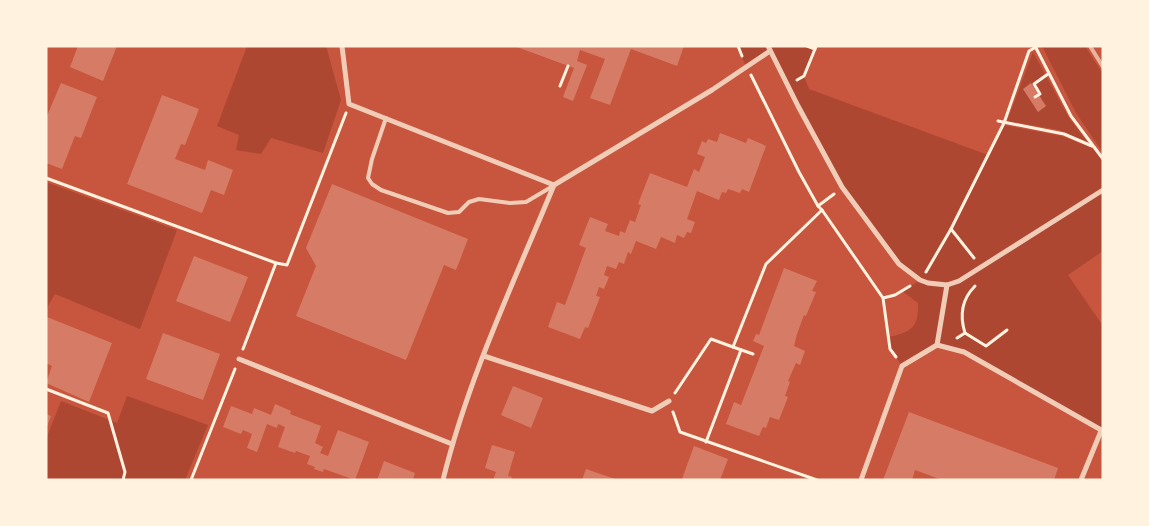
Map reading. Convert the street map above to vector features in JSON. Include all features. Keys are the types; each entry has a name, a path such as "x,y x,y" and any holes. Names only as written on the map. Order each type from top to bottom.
{"street":[{"path":"342,46 349,104 554,185"},
{"path":"443,480 452,444 484,356 554,185 688,105 746,67 769,48 842,187 900,264 920,280 947,285 959,281 1103,190"},
{"path":"937,345 947,285"},
{"path":"861,480 902,366 937,345 964,352 1102,431 1081,480"},
{"path":"484,356 652,411 670,401"},
{"path":"239,359 452,444"}],"lane":[{"path":"386,118 372,159 368,178 380,190 448,213 459,212 469,202 479,199 510,203 526,202 554,185"}],"path":[{"path":"788,86 804,76 815,48 807,46"},
{"path":"883,298 894,295 920,280 930,268 1004,123 1029,51 1036,47 1048,74 1071,116 1103,159"},
{"path":"560,86 568,66"},
{"path":"746,67 818,206 883,298 890,349 902,366"},
{"path":"1035,97 1040,94 1034,84 1048,74"},
{"path":"1010,89 1017,88"},
{"path":"46,178 276,263 287,265 349,104"},
{"path":"998,121 1064,134 1093,146"},
{"path":"818,206 842,187"},
{"path":"734,347 766,264 822,210"},
{"path":"951,229 980,268 979,282 967,294 963,303 962,321 964,333 986,346 1007,330"},
{"path":"191,480 276,263"},
{"path":"949,348 954,340 964,333"},
{"path":"753,354 711,339 670,401 680,432 817,480"},
{"path":"706,442 741,350"},
{"path":"46,389 108,413 125,472 123,480"}],"shaded area":[{"path":"247,46 326,46 341,100 323,153 271,138 261,154 236,150 239,135 217,126"},
{"path":"736,46 807,46 815,49 804,76 809,89 988,155 1003,125 1062,136 1092,148 1103,161 1103,251 1068,275 1103,326 1103,431 964,352 937,345 902,366 890,349 888,337 902,334 915,324 918,303 902,291 919,281 906,270 842,187 771,51 746,67"},
{"path":"1042,46 1085,46 1103,74 1103,153 1076,113"},
{"path":"1033,52 1068,116 1088,143 1059,130 1007,121"},
{"path":"46,182 177,230 140,329 55,294 46,309"},
{"path":"127,396 208,425 185,480 46,480 46,439 61,401 117,423"}],"building":[{"path":"78,46 117,46 103,81 70,67"},
{"path":"514,46 684,46 677,66 631,49 610,105 590,98 605,59 580,50 577,61 587,65 573,101 563,97 574,68"},
{"path":"61,83 97,97 81,138 75,136 62,169 46,163 46,118"},
{"path":"1031,83 1046,106 1038,112 1023,89"},
{"path":"162,95 199,109 185,145 181,144 175,159 205,170 208,160 233,170 224,195 211,190 202,213 127,184"},
{"path":"720,133 746,143 748,138 766,146 749,192 742,189 740,193 728,189 726,193 722,192 719,200 697,191 687,219 695,222 691,233 687,232 684,238 677,235 675,243 661,237 656,249 636,241 631,254 628,252 624,264 619,262 616,269 607,266 604,275 609,277 604,289 599,287 596,296 600,297 588,328 585,327 580,339 548,327 557,302 565,305 586,248 579,245 590,217 608,224 605,231 619,236 620,231 625,233 630,220 635,222 641,205 638,204 650,173 687,187 694,169 699,172 705,157 697,154 702,141 706,143 708,139 717,142"},
{"path":"332,184 468,239 456,270 444,265 406,360 296,316 316,266 306,248"},
{"path":"194,256 248,277 230,322 176,301"},
{"path":"784,268 817,281 812,291 816,292 797,334 794,346 805,351 800,365 796,363 788,381 790,382 785,396 788,397 779,420 770,417 766,428 763,427 759,436 726,424 734,402 741,405 764,346 753,341 756,334 759,335"},
{"path":"47,317 112,343 89,402 46,383 52,366 46,363"},
{"path":"163,333 220,354 203,400 146,379"},
{"path":"513,386 543,398 531,428 501,415"},
{"path":"275,404 291,411 290,414 321,426 315,443 323,447 320,453 328,456 338,430 369,442 355,480 324,469 323,472 314,469 315,467 307,464 310,456 278,447 285,427 278,424 277,428 267,424 257,452 247,448 252,434 243,430 241,434 223,427 231,406 252,414 254,408 271,415"},
{"path":"909,412 1058,468 1054,480 942,480 915,470 912,480 883,480"},
{"path":"46,414 51,416 46,429"},
{"path":"492,445 515,452 508,476 512,477 511,480 493,480 496,472 485,468"},
{"path":"694,446 728,459 720,480 682,479"},
{"path":"384,461 415,473 413,480 377,480"},
{"path":"586,469 615,479 615,480 582,480"}],"railway":[{"path":"1090,46 1103,67"}]}
